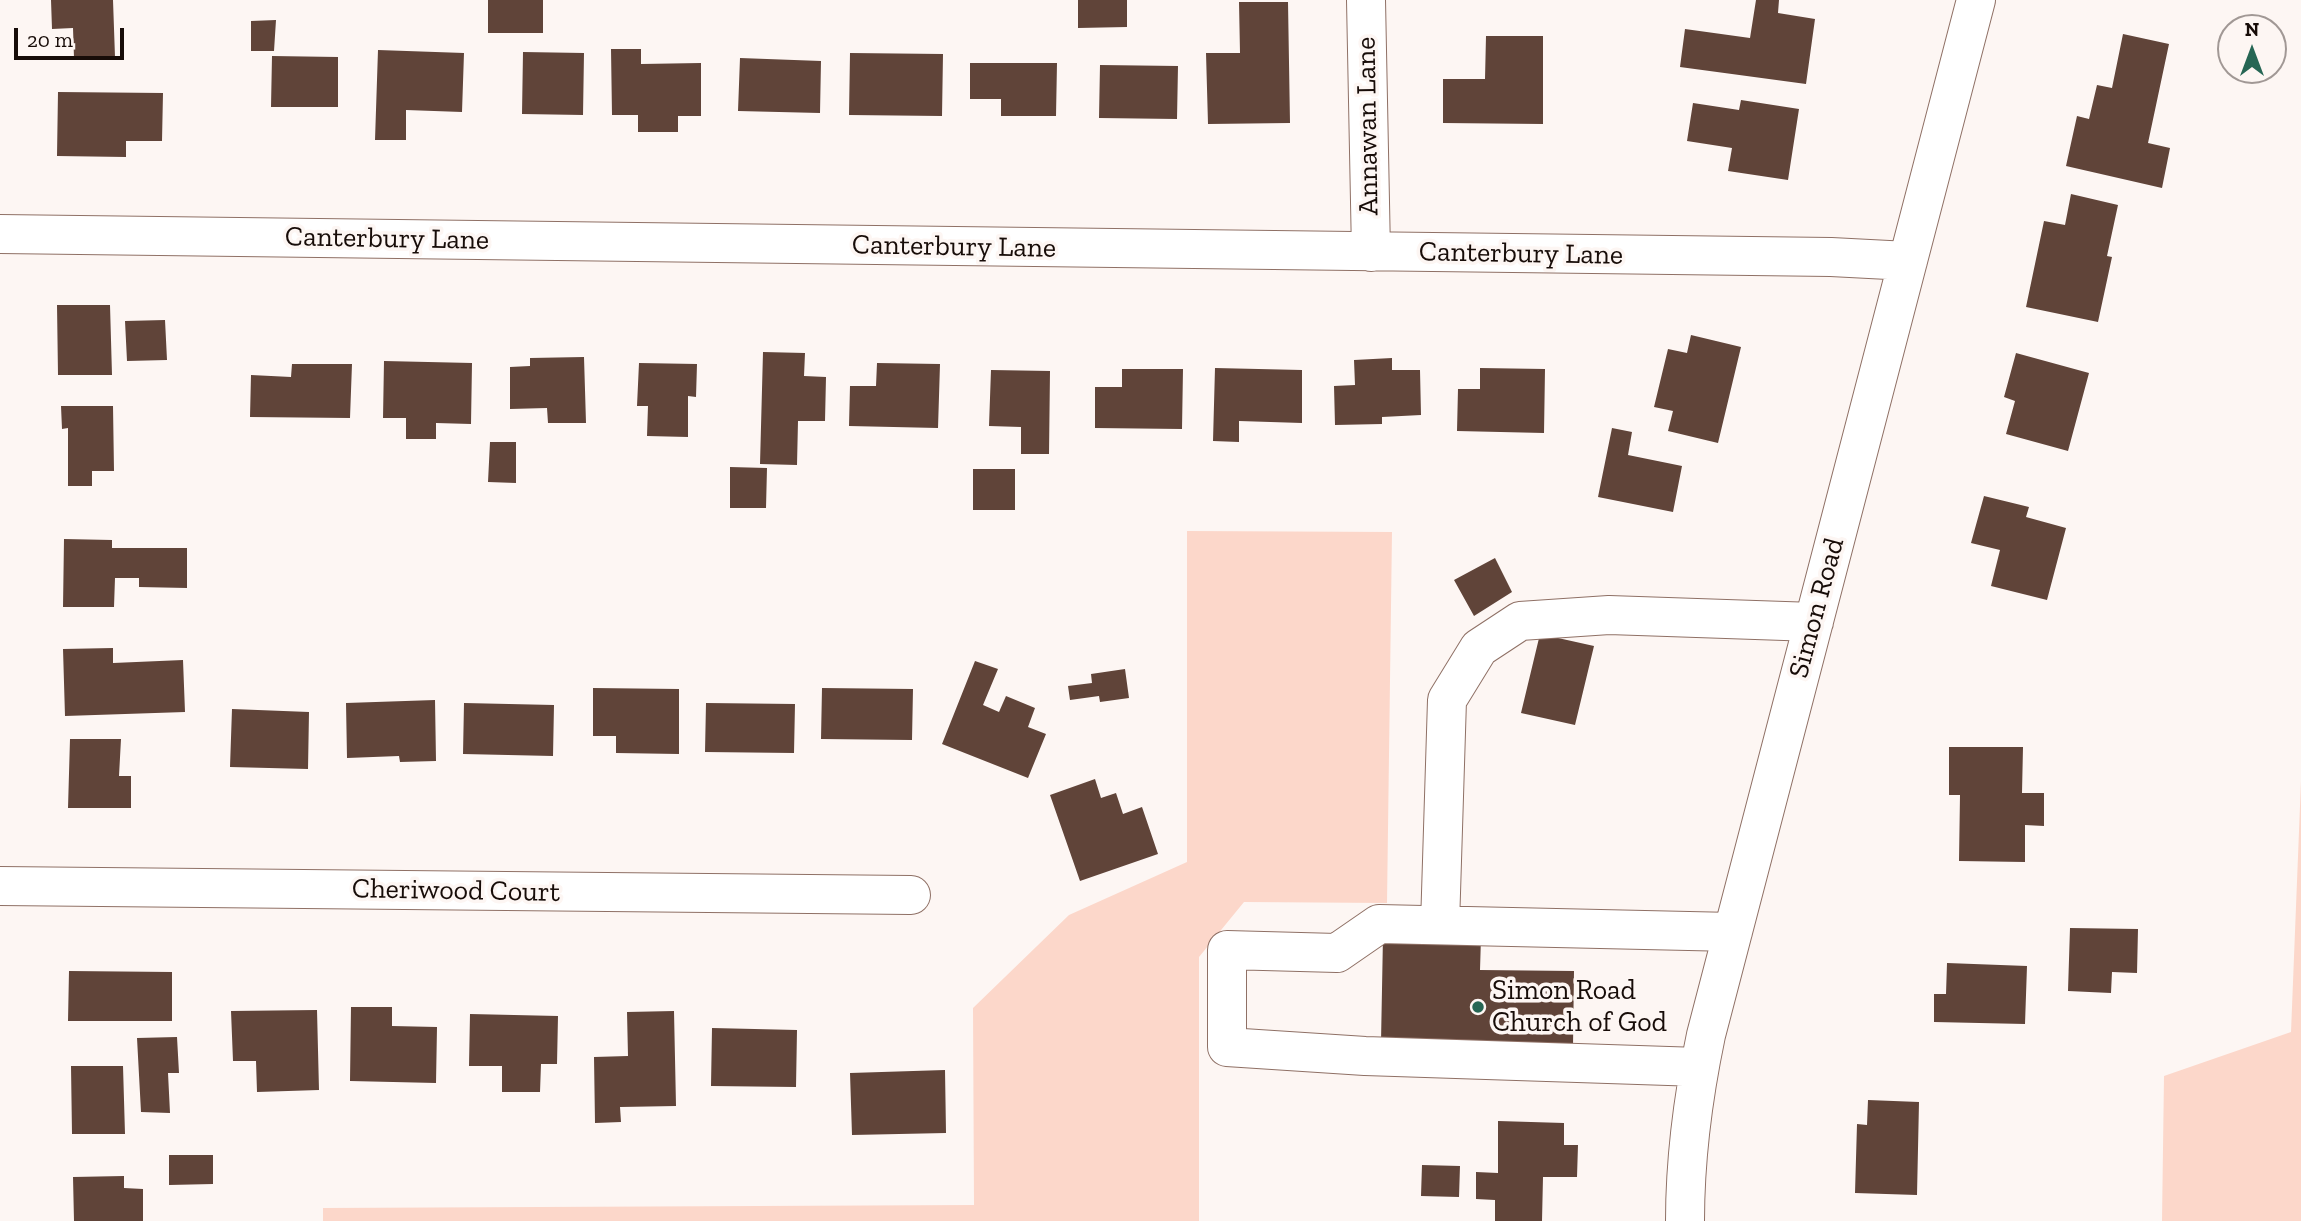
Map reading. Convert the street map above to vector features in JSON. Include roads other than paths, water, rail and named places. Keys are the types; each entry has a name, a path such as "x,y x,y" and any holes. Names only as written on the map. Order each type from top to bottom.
{"street":[{"name":"Annawan Lane","path":"1366,0 1371,252"},
{"name":"Simon Road","path":"1685,1221 1688,1143 1699,1067 1976,0"},
{"name":"Canterbury Lane","path":"0,234 1830,257 1908,261"},
{"path":"1440,925 1447,700 1479,648 1520,621 1609,615 1814,622"},
{"name":"Cheriwood Court","path":"0,886 911,895"},
{"path":"1699,1067 1366,1056 1227,1047 1227,950 1336,953 1379,924 1733,932"}],"place":[{"name":"Simon Road Church of God","path":"1478,1007"}]}
